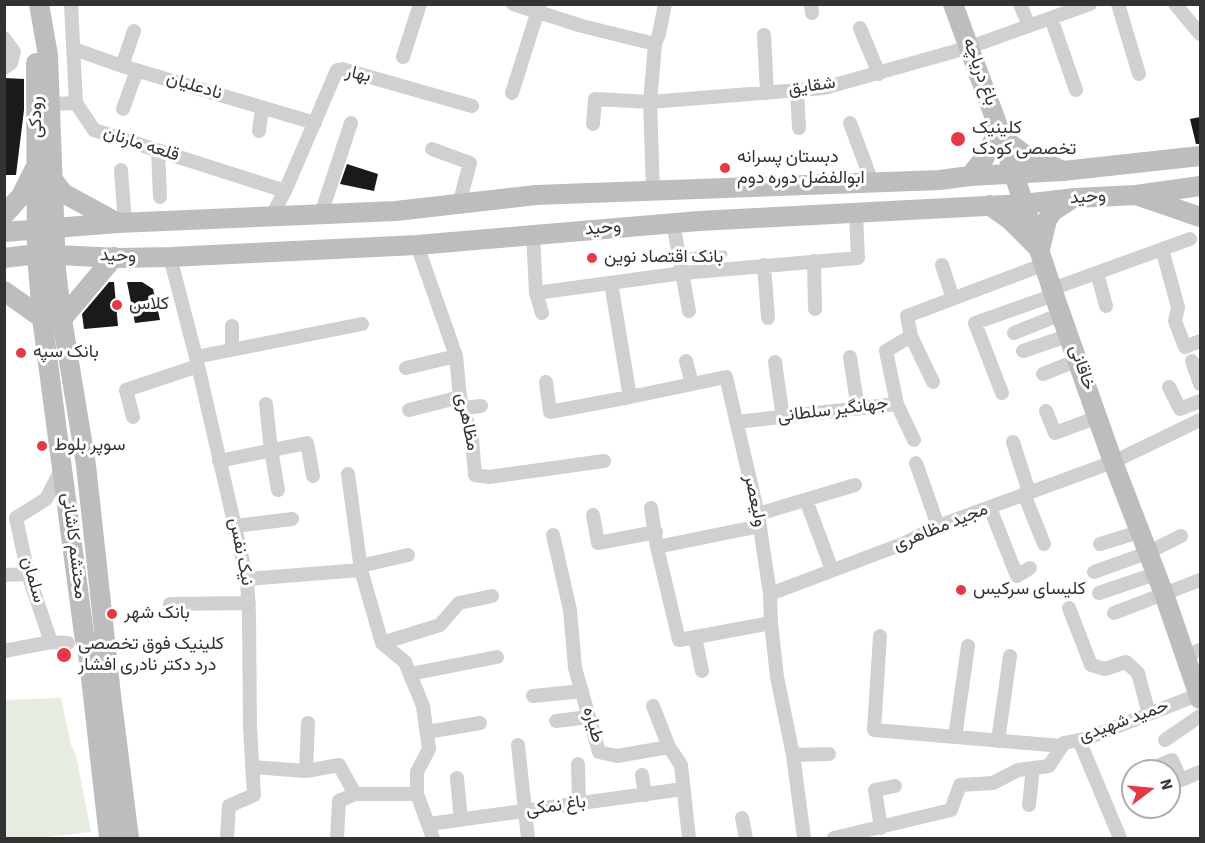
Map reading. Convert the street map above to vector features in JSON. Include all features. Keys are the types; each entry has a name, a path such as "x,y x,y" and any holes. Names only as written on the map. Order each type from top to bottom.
{"main road":[{"name":"رودکی","path":"26,4 36,58 37,165 46,230"},
{"name":"رودکی","path":"39,4 48,55 54,181 46,230"},
{"name":"باغ دریاچه","path":"953,4 1024,204"},
{"path":"970,176 985,157 999,129 1009,143 1024,154 1066,171 1066,186 1075,198 1053,211 1047,220 1042,257"},
{"name":"وحید","path":"4,232 396,211 536,195 940,180 970,176 1066,171 1200,156"},
{"path":"4,215 13,196 37,165"},
{"path":"940,180 945,189 942,209"},
{"path":"54,181 63,193 122,224 114,231 111,241 117,257 62,319"},
{"name":"وحید","path":"4,258 46,255 170,257 417,245 672,223 1024,204 1075,198 1136,195 1200,186"},
{"path":"1136,195 1200,217"},
{"name":"خاقانی","path":"1024,204 1139,532 1155,574 1193,653 1200,696"},
{"path":"989,205 1009,219 1042,257"},
{"path":"46,230 46,255"},
{"name":"محتشم کاشانی","path":"46,255 42,318 68,504 76,638 89,660 109,838"},
{"name":"محتشم کاشانی","path":"46,255 62,319 86,465 129,838"},
{"path":"4,291 42,318"},
{"path":"68,504 72,496 81,495 86,496 90,505"}],"street":[{"path":"51,104 76,103 71,4"},
{"path":"403,57 420,4"},
{"path":"513,4 539,8 582,26 655,44"},
{"path":"653,191 650,102 655,44 664,4"},
{"path":"1020,4 1029,26"},
{"name":"شقایق","path":"593,124 595,99 650,102 825,88 970,47 1090,4"},
{"path":"1118,4 1139,74"},
{"path":"1175,4 1198,27"},
{"path":"512,93 539,8"},
{"path":"1051,18 1076,90"},
{"path":"860,28 879,74"},
{"path":"122,66 134,31"},
{"path":"764,35 767,93"},
{"path":"4,38 14,52 11,63 4,68"},
{"name":"نادعلیان","path":"74,49 122,66 315,123"},
{"name":"بهار","path":"285,191 337,70 342,69 472,106"},
{"path":"123,108 137,70"},
{"path":"797,90 798,128"},
{"name":"قلعه مارنان","path":"76,103 94,130 285,191"},
{"path":"259,131 262,108"},
{"path":"321,214 351,123"},
{"path":"850,123 872,182"},
{"path":"432,149 470,164 459,204"},
{"path":"158,151 160,197"},
{"path":"121,170 122,224"},
{"path":"272,217 285,191"},
{"path":"536,293 683,273 858,258 856,213"},
{"path":"672,223 689,311"},
{"path":"532,234 536,293 542,313"},
{"path":"1002,393 975,323 1097,273 1190,239"},
{"name":"مظاهری","path":"417,245 456,356 462,402 472,439 475,475 489,477 604,461"},
{"path":"1162,249 1178,307 1175,321 1185,346 1200,341"},
{"name":"نیک نفس","path":"170,257 197,362 247,579 250,728 254,795 229,806 227,838"},
{"path":"933,382 911,336 908,316 953,299 1042,257"},
{"path":"814,261 815,309"},
{"path":"942,265 953,299"},
{"path":"764,266 768,318"},
{"path":"1097,273 1106,306"},
{"path":"611,283 630,397"},
{"path":"1014,333 1061,314"},
{"path":"133,417 126,390 232,350 362,324"},
{"path":"232,326 232,350"},
{"path":"1023,351 1070,335"},
{"name":"جهانگیر سلطانی","path":"736,422 897,404 886,351 911,336"},
{"path":"406,368 456,356"},
{"path":"850,357 858,409"},
{"path":"1043,374 1078,360"},
{"path":"686,361 692,384"},
{"path":"1192,361 1200,384"},
{"path":"775,362 783,418"},
{"name":"ولیعصر","path":"546,382 550,412 726,377 759,520 770,594 777,677 793,756 804,838"},
{"path":"1169,387 1180,409 1200,401"},
{"path":"409,410 462,402 481,406"},
{"path":"266,404 278,490"},
{"path":"897,404 914,440"},
{"path":"1046,411 1055,433 1098,417"},
{"name":"مجید مظاهری","path":"770,594 906,543 938,526 1113,462 1200,420"},
{"path":"1012,442 1044,544"},
{"path":"219,461 307,443 313,476"},
{"path":"916,463 938,526"},
{"name":"سلمان","path":"51,642 12,529 16,518 46,499 63,466"},
{"path":"348,474 361,568 382,643 405,662 423,706 429,749 417,772 417,794 433,838"},
{"path":"657,547 759,520 806,500 855,485"},
{"path":"806,500 832,570"},
{"path":"651,508 657,547 679,640 771,623"},
{"path":"990,508 1017,576 1030,568"},
{"path":"593,515 598,543 656,532"},
{"path":"235,526 292,519"},
{"path":"1100,544 1139,532"},
{"name":"طیاره","path":"553,535 570,610 575,668 599,752 617,756 669,747"},
{"path":"1094,572 1147,553 1181,536"},
{"path":"247,579 361,568 408,555"},
{"path":"4,575 28,574"},
{"path":"1099,593 1155,574"},
{"path":"1114,614 1200,580"},
{"path":"382,643 440,625 459,603 492,596"},
{"path":"170,604 249,603"},
{"path":"1069,608 1091,665 1105,669 1126,662 1138,673 1149,714"},
{"path":"880,636 874,730 1062,746"},
{"path":"695,637 702,671"},
{"path":"4,651 76,638"},
{"path":"955,737 968,646"},
{"path":"998,741 1010,656"},
{"path":"410,674 497,657"},
{"path":"533,696 582,691"},
{"name":"حمید شهیدی","path":"834,838 951,810 960,785 993,783 1018,770 1049,766 1064,743 1088,738 1200,696"},
{"path":"653,706 669,747 681,765 689,838"},
{"path":"1165,740 1200,716"},
{"path":"556,721 589,717"},
{"path":"306,771 308,723"},
{"path":"427,732 480,723"},
{"path":"1079,740 1120,838"},
{"path":"518,745 528,838"},
{"path":"793,756 829,754"},
{"path":"579,764 579,804"},
{"path":"252,767 306,771 339,765 355,794"},
{"path":"1029,805 1033,768"},
{"path":"1181,780 1200,772"},
{"path":"642,775 645,795"},
{"path":"457,778 461,820"},
{"path":"881,828 875,790 895,786"},
{"name":"باغ نمکی","path":"429,824 683,789"},
{"path":"337,838 339,801 355,794 417,794"},
{"path":"742,818 746,838"}],"lane":[{"path":"679,256 724,254"}],"shaded area":[{"path":"61,698 71,745 76,755 91,832 37,838 5,838 5,700"}],"building":[{"path":"4,78 24,79 24,110 16,175 4,175"},
{"path":"1200,117 1200,144 1196,144 1190,119"},
{"path":"347,164 378,174 374,191 340,184"},
{"path":"109,282 114,282 118,326 84,329 82,314"},
{"path":"127,282 142,282 153,289 160,320 135,323"}],"place":[{"name":"کلینیک تخصصی کودک","path":"958,139"},
{"name":"دبستان پسرانه ابوالفضل دوره دوم","path":"725,168"},
{"name":"بانک اقتصاد نوین","path":"592,258"},
{"name":"کلاس","path":"117,305"},
{"name":"بانک سپه","path":"21,353"},
{"name":"سوپر بلوط","path":"42,446"},
{"name":"کلیسای سرکیس","path":"961,590"},
{"name":"بانک شهر","path":"112,614"},
{"name":"کلینیک فوق تخصصی درد دکتر نادری افشار","path":"64,655"}]}
